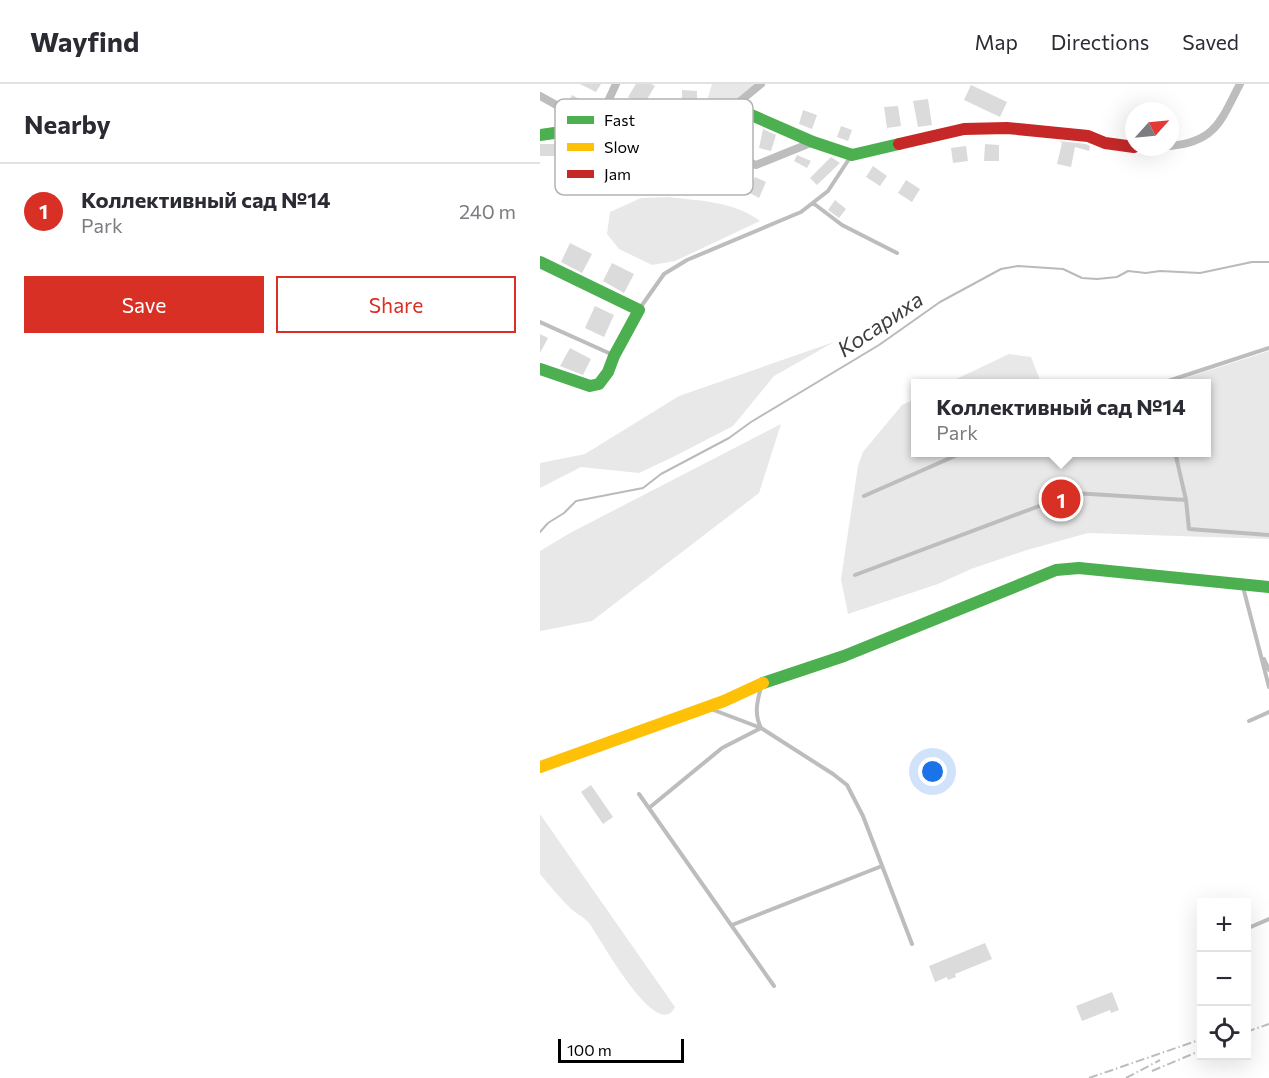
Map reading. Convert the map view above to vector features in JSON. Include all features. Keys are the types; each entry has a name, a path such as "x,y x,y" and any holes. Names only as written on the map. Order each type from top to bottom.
{"street":[{"path":"609,99 616,84"},
{"path":"743,99 761,84"},
{"path":"1179,144 1210,134 1218,126 1240,84"},
{"path":"540,96 555,104"},
{"path":"753,116 813,142 852,155 964,129 1007,128 1088,136 1125,145"},
{"path":"540,135 555,133"},
{"path":"753,164 756,165 813,142"},
{"path":"540,262 639,310 608,372 598,384 590,386 540,369"},
{"path":"540,767 706,707 762,683 844,656 1056,570 1079,568 1269,587"}],"lane":[{"path":"639,310 664,274 687,260 801,212 828,192 852,155"},
{"path":"813,203 842,225 897,253"},
{"path":"540,322 614,356"},
{"path":"1174,379 1269,348"},
{"path":"864,496 955,457"},
{"path":"1176,457 1186,500 1189,528 1269,535"},
{"path":"855,575 1074,493 1186,500"},
{"path":"1243,585 1269,687"},
{"path":"1260,652 1269,670"},
{"path":"761,728 756,711 762,683"},
{"path":"706,707 761,728 847,785 863,816 912,944"},
{"path":"1249,721 1269,712"},
{"path":"649,808 722,748 761,728"},
{"path":"639,794 774,986"},
{"path":"732,925 882,866"},
{"path":"1251,927 1269,919"}],"shaded area":[{"path":"712,84 756,84 739,99 707,99"},
{"path":"668,197 728,206 750,214 760,221 675,261 652,265 619,249 607,234 610,212 641,198"},
{"path":"834,342 774,376 733,426 673,457 639,473 581,467 540,488 540,463 585,454 679,396"},
{"path":"1269,351 1269,539 1088,533 1027,550 971,569 938,584 848,614 841,579 858,466 863,452 902,405 911,401 911,457 1211,457 1211,379 1182,379"},
{"path":"1009,354 1031,357 1039,379 956,379"},
{"path":"781,424 759,493 592,621 540,631 540,551 570,533"},
{"path":"540,814 675,1007 667,1015 655,1011 643,1000 629,984 589,923 571,909 540,874"}],"building":[{"path":"580,84 601,84 596,92"},
{"path":"636,84 655,86 647,99 628,97"},
{"path":"971,85 1007,102 1000,117 964,100"},
{"path":"682,90 697,91 697,99 682,99"},
{"path":"928,99 932,125 918,127 913,101"},
{"path":"898,106 901,126 887,128 884,107"},
{"path":"803,110 817,115 812,129 799,124"},
{"path":"841,126 852,130 848,141 837,137"},
{"path":"763,129 776,135 771,151 759,148"},
{"path":"1059,141 1086,144 1090,146 1089,151 1075,147 1071,167 1057,164 1062,143"},
{"path":"540,144 555,144 555,156 540,156"},
{"path":"985,144 999,145 999,161 984,161"},
{"path":"966,146 968,161 953,163 951,148"},
{"path":"797,155 811,161 807,168 794,161"},
{"path":"831,157 840,163 817,185 810,178"},
{"path":"873,166 887,176 880,186 866,177"},
{"path":"755,177 766,182 759,198 753,195"},
{"path":"906,180 920,189 912,202 898,193"},
{"path":"835,200 846,209 839,218 828,210"},
{"path":"570,243 592,254 582,273 561,262"},
{"path":"612,263 634,274 624,293 603,281"},
{"path":"595,306 614,315 604,337 585,328"},
{"path":"540,334 548,338 540,353"},
{"path":"570,348 591,359 583,375 560,366"},
{"path":"591,785 613,817 603,824 581,792"},
{"path":"985,943 992,959 955,974 956,977 948,980 947,977 935,982 929,966"},
{"path":"1112,992 1119,1010 1111,1013 1110,1010 1082,1021 1076,1006"}],"waterway":[{"name":"Косариха","path":"540,532 576,501 643,488 661,474 729,438 751,422 879,345 940,302 1001,269 1018,266 1063,269 1082,278 1097,279 1117,277 1128,271 1200,273 1252,262 1269,262"}],"railway":[{"path":"1251,1030 1269,1024"},
{"path":"1089,1078 1197,1041"},
{"path":"1152,1071 1197,1052"},
{"path":"1126,1078 1160,1060"}],"traffic: fast":[{"path":"753,116 813,142 852,155 899,144"},
{"path":"540,135 555,133"},
{"path":"540,262 639,310 608,372 599,384 590,386 540,369"},
{"path":"763,683 844,656 1056,570 1079,568 1269,587"}],"traffic: slow":[{"path":"540,767 724,701 763,683"}],"traffic: jam":[{"path":"899,144 964,129 1007,128 1088,136 1105,143 1125,146"}],"place":[{"name":"Коллективный сад №14","path":"1061,499"}]}
